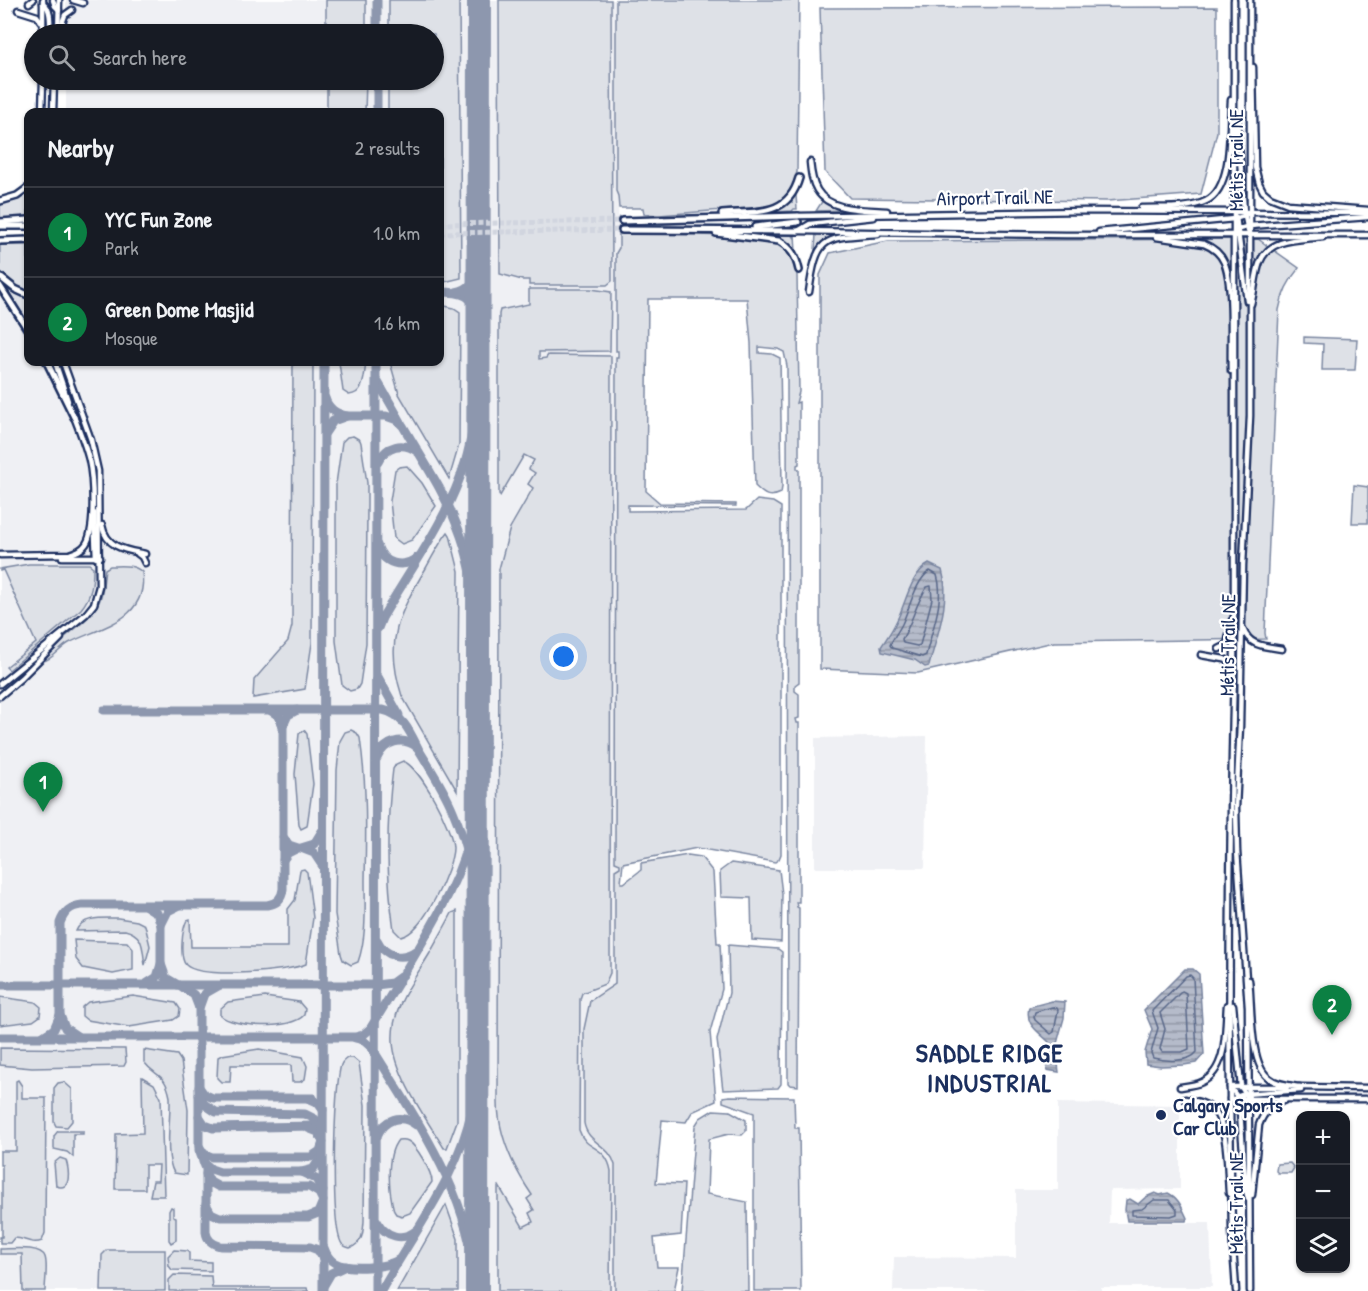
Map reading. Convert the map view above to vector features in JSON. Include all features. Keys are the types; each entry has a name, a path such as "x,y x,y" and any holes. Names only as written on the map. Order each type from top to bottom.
{"highway":[{"path":"674,219 776,208 791,198 799,178"},
{"path":"0,201 24,191"},
{"path":"732,230 798,219"},
{"name":"Airport Trail NE","path":"622,221 798,219"},
{"path":"0,224 24,221"},
{"path":"0,224 24,226"},
{"name":"Airport Trail NE","path":"622,230 798,231"},
{"path":"688,231 779,241 793,253 799,270"},
{"path":"0,241 24,240"},
{"path":"0,276 24,294"},
{"path":"0,286 24,324"},
{"path":"49,366 74,417"}],"main road":[{"path":"53,0 59,10"},
{"path":"58,24 59,0"},
{"path":"73,0 83,3"},
{"name":"Métis Trail NE","path":"1234,0 1234,212"},
{"name":"Métis Trail NE","path":"1250,0 1246,214 1250,234 1249,438 1236,851 1248,1007 1250,1291"},
{"path":"43,24 44,2"},
{"path":"44,2 49,10 50,24"},
{"path":"1250,8 1255,167 1263,191 1270,197 1288,204 1368,213"},
{"path":"18,10 33,14 43,24"},
{"path":"62,24 65,15 72,10"},
{"path":"1084,211 1191,205 1206,201 1216,194 1223,184 1226,170 1234,58"},
{"path":"42,108 43,90"},
{"path":"53,108 54,90"},
{"path":"1066,235 1235,219 1246,214 1234,90"},
{"path":"810,162 817,190 830,202 852,208 907,213"},
{"name":"Airport Trail NE","path":"798,219 809,216 907,213 1084,211 1246,214 1368,213"},
{"path":"1234,212 1249,312"},
{"path":"798,231 810,224 907,213"},
{"path":"1237,232 1248,227 1368,213"},
{"name":"Airport Trail NE","path":"798,231 1066,235 1237,232 1368,235"},
{"path":"809,292 813,261 824,244 843,237 907,231"},
{"name":"Métis Trail NE","path":"1236,1291 1232,1234 1230,978 1237,232"},
{"path":"1135,234 1204,244 1221,256 1227,269 1229,289 1231,391 1234,418"},
{"path":"1249,312 1257,271 1264,253 1278,244 1290,241 1341,235"},
{"path":"0,684 86,614 96,598 100,582 90,467 56,366"},
{"path":"64,366 97,462 103,529 107,538 115,546 139,555 145,563"},
{"path":"0,555 70,554 82,548 89,535 93,503"},
{"path":"98,558 100,508"},
{"path":"128,551 145,554"},
{"path":"36,555 98,558"},
{"path":"1219,649 1224,647 1228,641 1234,596"},
{"path":"1242,623 1250,641 1262,646 1282,649"},
{"path":"0,696 51,649 69,629"},
{"path":"1201,655 1230,661 1234,668"},
{"path":"1242,926 1252,1006 1254,1049 1258,1066 1270,1080 1278,1084 1300,1087"},
{"path":"1179,1087 1201,1083 1209,1078 1219,1064 1230,978"},
{"path":"1230,978 1241,1087"},
{"path":"1230,1087 1241,1087 1248,1093 1289,1099 1368,1099"},
{"path":"1230,1087 1238,1098 1246,1191 1250,1203"},
{"path":"1230,1099 1248,1093 1300,1087 1368,1088"},
{"path":"1248,1093 1334,1087"},
{"path":"1185,1099 1212,1108 1221,1121 1232,1234"},
{"path":"1250,1203 1262,1116 1271,1107 1289,1099"}],"shaded area":[{"path":"66,0 616,0 616,190 619,248 616,254 615,861 620,864 620,868 615,870 615,984 590,1001 584,1029 585,1128 590,1137 612,1156 615,1165 615,1291 0,1291 0,266 14,272 24,287 24,366 444,366 444,108 66,108 66,90 444,90 444,24 66,24"},
{"path":"326,0 366,0 366,24 326,24"},
{"path":"389,0 459,0 461,278 444,282 444,108 388,108 388,90 444,90 444,24 389,24"},
{"path":"499,0 611,0 612,281 607,285 529,285 529,280 500,274"},
{"path":"616,0 799,0 797,172 789,196 773,206 659,215 644,214 643,208 619,208 616,191"},
{"path":"1217,7 1217,132 1201,194 1107,201 850,198 825,172 820,8"},
{"path":"327,90 366,90 365,108 327,108"},
{"path":"24,195 24,218 0,219 0,203"},
{"path":"796,196 797,209 776,212 789,201 792,202 791,199"},
{"path":"823,200 834,206 846,210 816,211"},
{"path":"841,233 841,235 828,239 815,250 816,234"},
{"path":"619,234 730,236 772,242 790,252 797,275 799,682 795,685 795,691 799,694 799,718 796,719 799,723 799,902 796,902 799,908 798,1086 788,1083 787,366 784,352 759,347 759,353 772,354 780,358 782,487 781,493 770,496 755,486 751,343 747,299 648,299 646,491 660,503 736,504 736,506 628,505 628,511 746,510 757,500 773,502 781,507 781,854 779,859 775,862 697,848 623,863 621,883 641,870 641,863 688,855 701,857 713,872 722,989 710,1032 716,1101 692,1112 686,1122 662,1120 656,1183 684,1184 681,1235 654,1238 657,1267 679,1267 674,1291 615,1291 615,1165 608,1153 589,1135 584,1123 584,1029 590,1001 615,984 615,870 620,867 620,864 615,862 616,357 618,357 618,351 616,351 616,253 619,248"},
{"path":"768,234 792,234 794,237 795,234 796,253 789,244 768,236"},
{"path":"1258,239 1299,268 1286,288 1279,310 1266,639 1054,642 918,673 820,669 820,275 830,253 888,241"},
{"path":"0,245 24,245 24,290 0,271"},
{"path":"4,284 24,296 24,316"},
{"path":"529,289 591,289 611,292 610,351 539,352 539,359 546,358 548,355 611,356 610,973 605,984 582,993 580,999 579,1130 586,1142 605,1156 611,1171 610,1291 498,1291 498,1187 523,1227 533,1222 529,1213 534,1210 527,1199 532,1195 513,1162 504,1139 498,1102 499,569 510,528 533,488 528,484 535,473 529,469 534,460 524,455 500,496 499,314 500,310 529,304"},
{"path":"444,306 460,312 459,445 449,479 399,394 391,366 444,366"},
{"path":"1304,337 1357,339 1355,370 1322,370 1323,344 1304,343"},
{"path":"293,366 313,366 312,643 305,689 253,698 254,680 288,641 292,626"},
{"path":"340,366 365,366 361,388 349,395 343,391"},
{"path":"353,436 361,443 367,483 366,643 360,684 357,689 350,691 342,685 336,641 336,484 342,442 347,437"},
{"path":"407,466 422,483 436,506 412,540 402,544 394,538 390,501 395,470"},
{"path":"1354,485 1368,487 1368,523 1352,523"},
{"path":"448,532 459,571 457,791 402,696 394,659 394,644 401,615"},
{"path":"29,564 89,564 93,567 91,589 81,609 9,670 6,667 36,643 3,570 0,571 0,569"},
{"path":"110,566 131,567 142,572 142,588 138,601 120,619 69,643 43,661 56,645 94,611 102,594 105,569"},
{"path":"304,730 307,734 313,784 307,826 301,829 295,774 299,734"},
{"path":"351,730 360,738 366,827 364,932 358,962 351,965 343,960 341,954 335,914 337,770 340,741 345,732"},
{"path":"927,736 925,868 815,868 815,738"},
{"path":"403,761 418,774 426,786 448,827 453,848 448,870 435,899 410,933 401,937 394,930 389,890 388,850 393,769 396,764"},
{"path":"731,863 779,870 782,894 781,942 752,940 751,898 721,897 720,871"},
{"path":"304,869 307,872 313,918 306,964 282,970 244,973 208,972 186,965 182,956 182,943 185,924 190,919 191,947 288,947 288,909 295,900 300,870"},
{"path":"457,911 457,1121 447,1148 444,1148 412,1096 399,1068 393,1041 393,1029 405,995 452,913"},
{"path":"118,918 137,921 145,925 150,946 145,965 141,943 131,932 125,930 76,931 88,920"},
{"path":"74,940 127,942 133,949 133,970 113,974 83,968 76,959"},
{"path":"728,945 778,949 782,952 781,1084 778,1088 723,1090 717,1040 729,993"},
{"path":"133,996 176,1003 180,1009 179,1016 173,1020 129,1027 87,1020 82,1016 82,1007 88,1002"},
{"path":"0,997 35,1002 41,1007 40,1016 33,1021 0,1025"},
{"path":"265,997 299,1002 305,1009 304,1015 288,1023 262,1026 237,1023 220,1015 220,1009 228,1002"},
{"path":"0,1048 125,1049 126,1062 124,1066 32,1068 0,1065"},
{"path":"259,1049 303,1057 307,1066 305,1079 292,1082 291,1065 231,1065 230,1082 221,1082 217,1078 218,1057"},
{"path":"144,1050 177,1055 181,1061 188,1110 187,1175 174,1173 171,1166 169,1157 170,1097 166,1083 144,1062"},
{"path":"347,1058 353,1058 359,1063 365,1105 364,1221 360,1240 350,1248 342,1244 338,1232 335,1186 335,1127 339,1078 341,1065"},
{"path":"142,1077 154,1084 161,1098 164,1196 150,1196 153,1181 158,1181 159,1165 145,1165 145,1189 115,1189 116,1134 143,1133"},
{"path":"18,1080 22,1086 22,1098 46,1098 45,1233 42,1241 38,1242 14,1238 10,1243 0,1243 0,1237 2,1237 2,1165 0,1165 0,1151 16,1151 16,1081"},
{"path":"64,1082 72,1089 72,1121 67,1127 56,1126 54,1122 54,1088 58,1083"},
{"path":"723,1097 794,1097 795,1128 799,1128 801,1291 754,1291 754,1113 723,1102"},
{"path":"1058,1103 1180,1105 1180,1189 1110,1190 1109,1223 1210,1223 1212,1287 1101,1287 1101,1291 893,1291 894,1257 1016,1258 1016,1190 1058,1190"},
{"path":"713,1110 730,1111 746,1120 746,1131 742,1135 729,1134 709,1139 707,1194 747,1202 748,1291 682,1291 695,1126 700,1118"},
{"path":"58,1131 83,1131 83,1134 73,1134 73,1157 67,1152 54,1149 54,1136"},
{"path":"398,1140 408,1141 415,1148 427,1166 432,1182 410,1213 402,1216 394,1211 390,1184 391,1155"},
{"path":"60,1158 66,1160 68,1174 67,1183 61,1187 56,1186 54,1163"},
{"path":"1290,1163 1294,1168 1291,1173 1276,1171 1277,1164"},
{"path":"446,1205 458,1239 458,1291 397,1291"},
{"path":"171,1207 173,1216 176,1217 176,1240 171,1243 169,1240 169,1211"},
{"path":"25,1248 42,1253 46,1265 45,1291 23,1291 22,1254 0,1254 0,1249"},
{"path":"107,1250 165,1250 165,1291 101,1291 102,1255"},
{"path":"174,1250 187,1251 189,1261 211,1262 211,1271 172,1270 168,1256"},
{"path":"174,1275 211,1276 212,1288 307,1288 308,1291 169,1291 169,1280"}],"water":[{"path":"929,564 942,570 945,594 939,630 929,666 925,667 915,660 882,652 881,647 900,615 917,575"},
{"path":"1185,969 1193,969 1199,974 1204,1054 1196,1063 1161,1066 1146,1064 1145,1052 1152,1029 1144,1010"},
{"path":"1052,1001 1065,1002 1064,1018 1056,1047 1059,1072 1047,1070 1049,1042 1030,1023 1028,1013 1029,1007"},
{"path":"1155,1193 1160,1195 1168,1193 1175,1198 1187,1218 1186,1221 1127,1221 1126,1200 1130,1199 1138,1204"}],"taxiway":[{"path":"377,0 377,24"},
{"path":"377,90 377,108"},
{"path":"456,292 472,283 478,266"},
{"path":"444,292 461,294 470,299 474,304 478,319"},
{"path":"323,1291 324,366"},
{"path":"375,1291 376,366"},
{"path":"378,628 428,543 458,484 470,443 478,381"},
{"path":"378,382 401,422"},
{"path":"325,398 333,410 347,416"},
{"path":"325,433 333,421 347,416 386,416 397,420 403,426 439,488 458,528 471,570 478,614"},
{"path":"378,462 381,456 395,446 407,447 418,452"},
{"path":"377,545 384,557 394,563 406,563 418,557"},
{"path":"378,677 399,715"},
{"path":"104,710 383,710 390,712 401,720 409,731 453,811 470,864 478,919"},
{"path":"271,711 279,716 283,726 288,715 297,710"},
{"path":"60,1015 60,923 71,908 82,905 267,905 280,898 283,889 283,726"},
{"path":"377,758 380,752 394,742 406,742 417,747"},
{"path":"0,985 376,985 392,983 403,975 453,884 467,845 478,779"},
{"path":"322,831 314,844 301,848 314,853 322,865"},
{"path":"283,837 289,845 298,848 288,853 283,860"},
{"path":"146,906 157,913 161,925 168,911 178,906"},
{"path":"161,925 161,964"},
{"path":"377,940 389,954 400,956 417,950"},
{"path":"146,984 157,977 161,964 166,978 178,985"},
{"path":"0,1037 355,1037 363,1035 370,1029 400,980"},
{"path":"181,986 194,995 199,1008 204,994 218,986"},
{"path":"381,1291 446,1180 466,1133 475,1082 476,1003"},
{"path":"199,1008 199,1150 206,1169 207,1237 212,1243 220,1246 310,1247 318,1250 322,1257"},
{"path":"43,1036 54,1029 60,1015 65,1028 77,1036"},
{"path":"355,1038 363,1040 372,1048 407,1104 440,1164 465,1226 472,1258 475,1291"},
{"path":"199,1087 204,1094 213,1098 313,1098"},
{"path":"199,1095 204,1104 216,1112 305,1114 315,1119 322,1131"},
{"path":"309,1099 318,1103 323,1110"},
{"path":"199,1116 205,1125 213,1128 314,1126"},
{"path":"377,1136 384,1125 394,1120 405,1119 416,1125"},
{"path":"199,1146 204,1154 212,1157 311,1157 320,1151 323,1142 318,1132 308,1128"},
{"path":"203,1162 211,1169 220,1172 301,1172 313,1169 322,1156"},
{"path":"301,1172 316,1179 323,1191"},
{"path":"206,1174 210,1182 219,1187 309,1187 319,1193 323,1201 318,1213 308,1217 220,1217 211,1213 206,1204"},
{"path":"377,1221 385,1231 395,1236 406,1236 417,1230"},
{"path":"324,1248 333,1262 349,1267 385,1265 398,1260"},
{"path":"324,1285 331,1273 346,1266"}],"runway":[{"path":"477,1291 479,0"}],"tunnel":[{"path":"444,224 622,221"},
{"path":"444,233 622,230"}],"place":[{"name":"YYC Fun Zone","path":"43,812"},
{"name":"Green Dome Masjid","path":"1332,1035"},
{"name":"Calgary Sports Car Club","path":"1161,1115"}],"district":[{"name":"SADDLE RIDGE INDUSTRIAL","path":"990,1067"}]}
